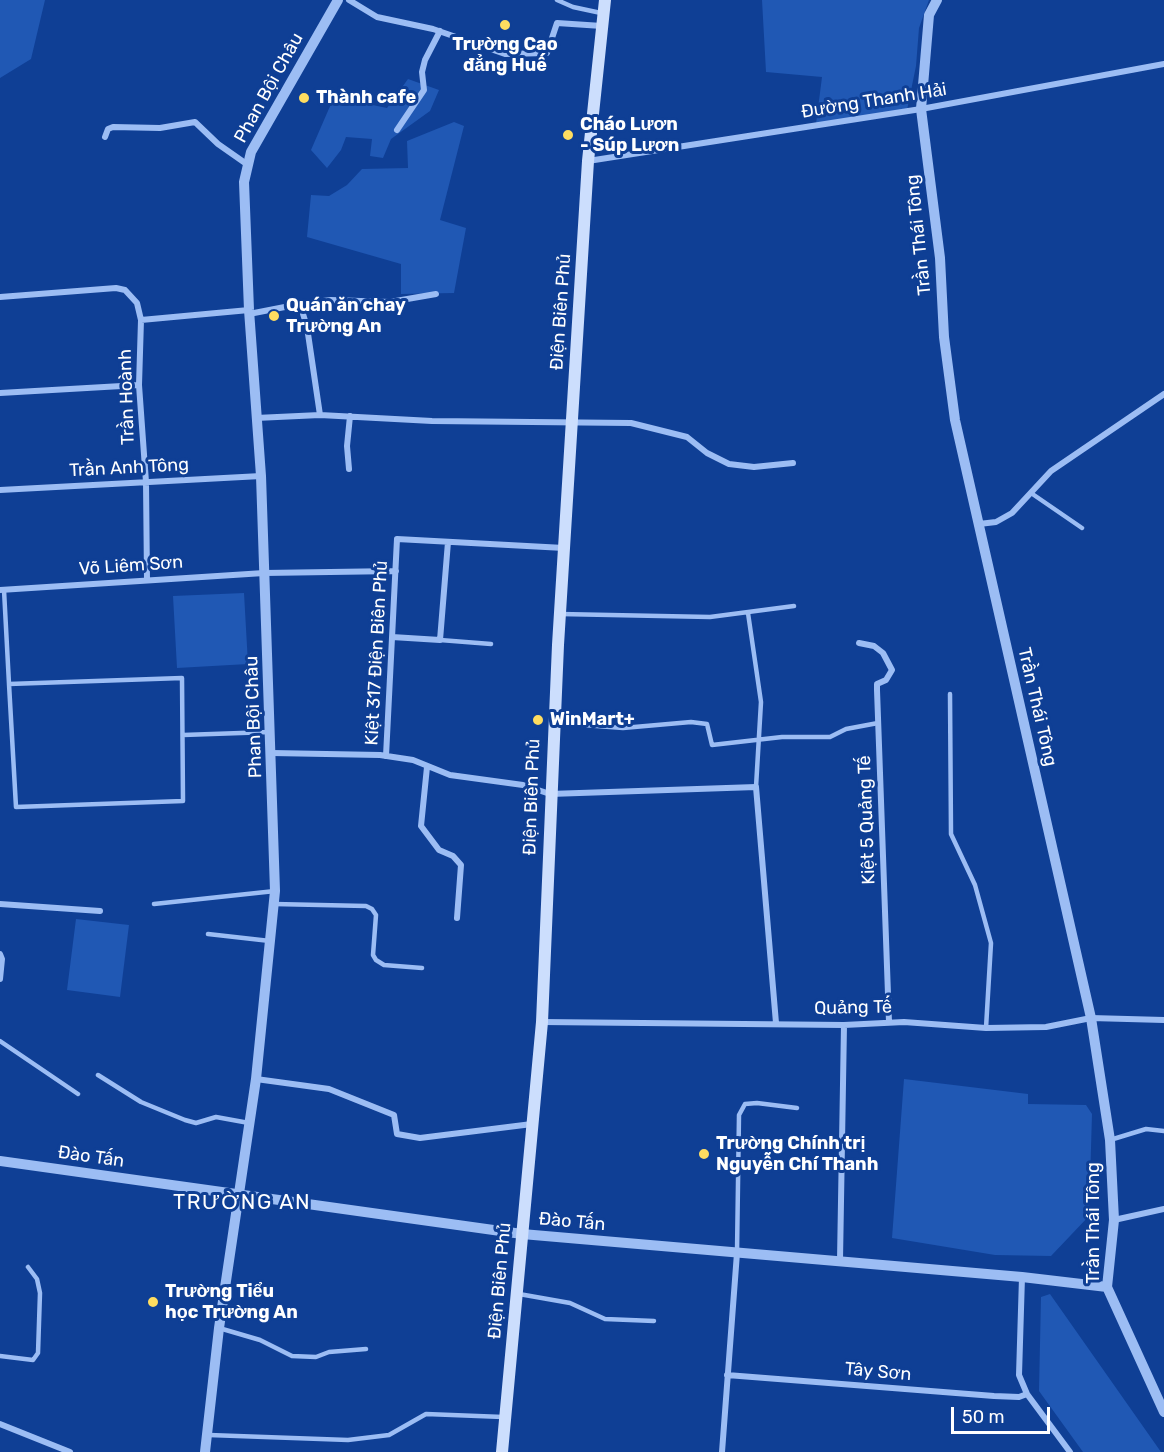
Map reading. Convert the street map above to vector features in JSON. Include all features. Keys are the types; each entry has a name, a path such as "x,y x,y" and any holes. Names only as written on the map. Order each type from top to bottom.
{"main road":[{"name":"Điện Biên Phủ","path":"502,1452 542,1022 553,723 588,161 606,0"}],"street":[{"name":"Phan Bội Châu","path":"205,1452 219,1328 256,1079 275,891 261,476 249,312 244,182 251,152 278,101 338,0"},
{"path":"349,0 377,17 440,31 505,54 544,54 549,50 557,23 603,20"},
{"name":"Trần Thái Tông","path":"937,0 929,15 921,109 940,258 944,336 955,420 1091,1018 1110,1140 1114,1220 1107,1287 1164,1412"},
{"path":"398,130 424,90 422,72 425,60 440,31"},
{"name":"Đường Thanh Hải","path":"588,161 921,109 1164,64"},
{"path":"105,137 108,129 113,127 160,128 195,122 218,144 248,165"},
{"name":"Trần Hoành","path":"0,297 116,288 125,290 137,303 141,320 139,385 146,482 147,580"},
{"path":"141,320 249,312 331,300 390,302 436,294"},
{"path":"300,304 307,327 320,415"},
{"path":"0,393 139,385"},
{"path":"979,524 1002,519 1031,494 1051,471 1164,394"},
{"path":"256,418 320,415 432,421 631,423 687,437 707,453 729,464 754,467 793,463"},
{"path":"349,469 347,446 350,416"},
{"name":"Trần Anh Tông","path":"0,490 261,476"},
{"name":"Kiệt 317 Điện Biên Phủ","path":"386,756 397,539 564,548"},
{"path":"392,637 440,640 448,542"},
{"name":"Võ Liêm Sơn","path":"2,590 264,573 396,571"},
{"name":"Kiệt 5 Quảng Tế","path":"859,643 874,646 883,653 892,670 886,680 877,684 889,1022"},
{"path":"272,753 386,756 413,760 450,775 523,785 550,794 756,787 776,1023"},
{"path":"427,767 421,826 439,850 453,856 461,866 457,918"},
{"path":"0,904 100,911"},
{"path":"0,954 2,959 0,979"},
{"name":"Quảng Tế","path":"542,1022 844,1025 889,1022 986,1028 1046,1027 1091,1018 1164,1020"},
{"path":"840,1260 844,1025"},
{"path":"256,1079 329,1089 394,1115 397,1134 420,1138 532,1124"},
{"name":"Đào Tấn","path":"0,1161 522,1234 840,1260 1107,1287"},
{"path":"1114,1220 1164,1209"},
{"path":"722,1452 737,1253"},
{"path":"1022,1277 1019,1375 1027,1394 1070,1452"},
{"name":"Tây Sơn","path":"727,1376 994,1396 1019,1397 1027,1394"},
{"path":"0,1424 70,1452"}],"lane":[{"path":"557,0 603,20"},
{"path":"1031,494 1082,528"},
{"path":"2,590 16,807 183,801 182,678 9,684"},
{"path":"560,614 664,618 748,613 794,606"},
{"path":"748,613 760,679 761,702 756,787"},
{"path":"440,640 490,644"},
{"path":"950,694 951,834 975,885 992,943 986,1028"},
{"path":"553,723 623,728 691,722 706,724 712,746 782,737 830,737 846,729 878,723"},
{"path":"183,735 271,732"},
{"path":"154,904 275,891"},
{"path":"274,904 366,906 376,915 373,955 376,960 384,965 422,968"},
{"path":"208,934 270,942"},
{"path":"0,1041 78,1094"},
{"path":"98,1075 141,1102 185,1120 196,1123 206,1118 216,1117 249,1123"},
{"path":"737,1253 739,1114 746,1104 757,1103 797,1108"},
{"path":"1110,1140 1146,1130 1164,1131"},
{"path":"0,1356 33,1360 38,1353 40,1293 37,1279 28,1267"},
{"path":"516,1294 570,1303 604,1319 654,1321"},
{"path":"219,1328 260,1340 292,1356 316,1357 329,1352 366,1349"},
{"path":"207,1435 348,1440 389,1435 426,1414 506,1417"}],"shaded area":[{"path":"0,0 45,0 31,59 0,78"},
{"path":"762,0 929,0 919,28 916,66 907,110 816,124 822,77 766,72"},
{"path":"408,79 439,90 430,111 391,139 383,158 370,156 372,139 346,137 341,150 327,168 311,150 334,97 387,108"},
{"path":"454,122 464,126 440,220 466,228 454,293 401,294 401,264 307,237 311,195 329,196 347,185 362,169 408,168 407,141"},
{"path":"244,593 248,664 177,668 173,596"},
{"path":"76,919 129,925 120,997 67,990"},
{"path":"904,1079 1028,1094 1028,1104 1086,1105 1092,1114 1089,1216 1051,1256 995,1255 892,1238"},
{"path":"1050,1294 1161,1452 1083,1452 1039,1391 1041,1297"}],"place":[{"name":"Trường Cao đẳng Huế","path":"505,25"},
{"name":"Thành cafe","path":"304,98"},
{"name":"Cháo Lươn - Súp Lươn","path":"568,135"},
{"name":"Quán ăn chay Trường An","path":"274,316"},
{"name":"WinMart+","path":"538,720"},
{"name":"Trường Chính trị Nguyễn Chí Thanh","path":"704,1154"},
{"name":"Trường Tiểu học Trường An","path":"153,1302"}],"district":[{"name":"TRƯỜNG AN","path":"242,1203"}]}
